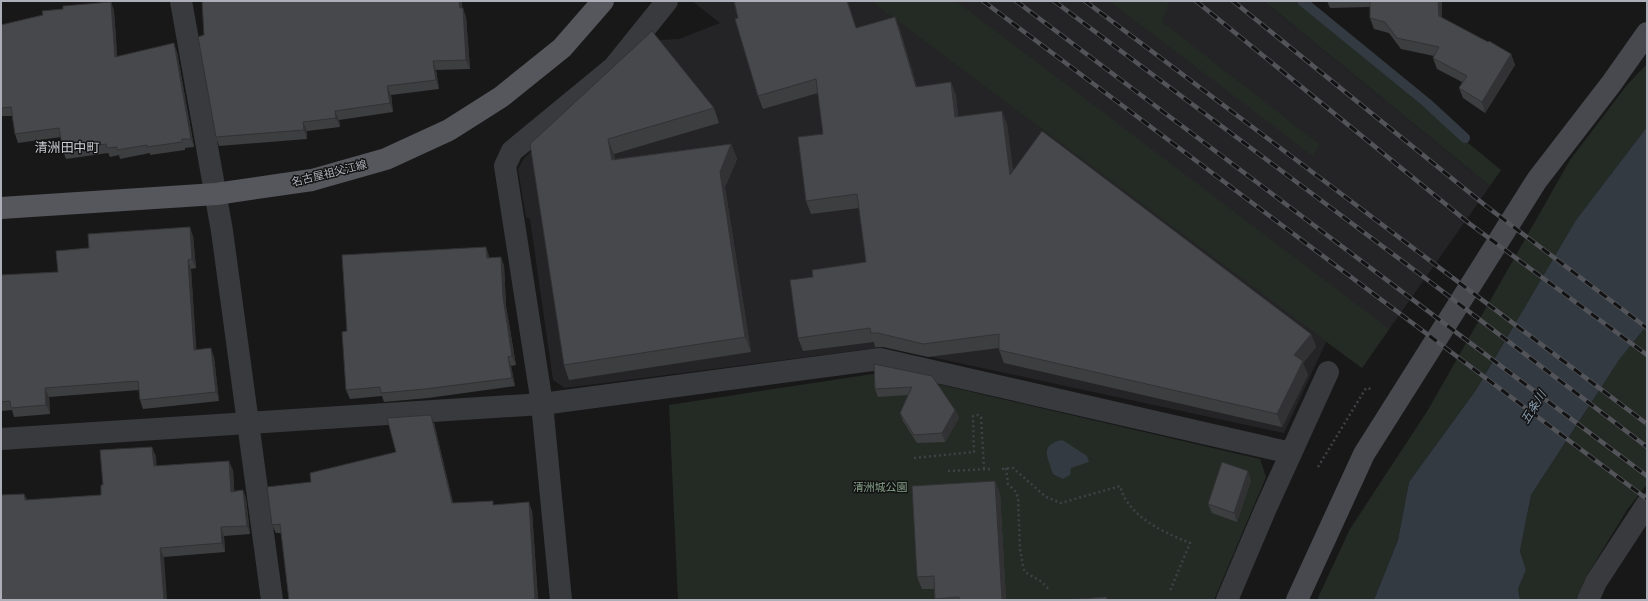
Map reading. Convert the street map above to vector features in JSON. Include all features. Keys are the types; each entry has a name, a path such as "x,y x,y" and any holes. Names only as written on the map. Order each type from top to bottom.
{"main road":[{"name":"名古屋祖父江線","path":"1,208 216,194 312,180 386,159 449,130 501,98 562,48 603,1"}],"street":[{"path":"181,1 216,194 272,600"},
{"path":"561,600 542,404 506,166 512,151 614,67 667,1"},
{"path":"1297,600 1364,454 1537,180 1611,84 1647,32"},
{"path":"1,439 542,404 880,359 1291,453"},
{"path":"1227,600 1328,372"},
{"path":"1588,600 1596,582 1647,504"}],"path":[{"path":"1316,469 1366,388 1400,396"},
{"path":"914,458 974,452 973,416 978,414 981,417 984,469"},
{"path":"1006,468 1008,484 1016,492 1018,498 1020,549 1023,566 1026,572 1042,582 1050,590"},
{"path":"1002,469 1013,468 1046,497 1061,503 1120,486 1126,501 1140,516 1165,532 1190,543 1170,591"},
{"path":"948,471 991,469"}],"shaded area":[{"path":"692,1 1264,1 1490,186 1362,368 1326,342 1284,433 885,347 565,388 553,380 530,219 526,217 518,169 525,157 657,40 679,39 720,23"}],"green space":[{"path":"871,1 956,1 1389,329 1362,368"},
{"path":"1109,1 1169,1 1162,22 1319,144 1313,156"},
{"path":"1264,1 1295,1 1501,170 1490,186"},
{"path":"1647,64 1647,127 1576,220 1476,390 1409,482 1398,540 1374,600 1317,600 1350,529 1428,410 1570,160 1627,85"},
{"path":"1647,325 1647,484 1627,510 1586,577 1576,600 1520,600 1518,589 1526,570 1520,551 1531,495 1619,360"},
{"name":"清洲城公園","path":"886,372 1260,459 1266,477 1214,600 678,600 669,405"}],"water":[{"name":"五条川","path":"1647,127 1647,325 1619,360 1531,495 1520,551 1526,570 1518,589 1520,600 1374,600 1398,540 1409,482 1476,390 1576,220"},
{"path":"1061,440 1087,456 1089,462 1071,468 1070,475 1063,479 1053,474 1047,453 1047,449 1050,445"}],"building":[{"path":"202,1 459,1 460,8 463,8 466,60 433,61 436,80 387,86 390,103 335,111 336,118 303,122 304,130 216,137 198,37 204,35"},
{"path":"734,1 847,1 856,28 895,17 916,87 951,82 955,117 1002,111 1010,175 1042,131 1311,334 1294,355 1303,361 1277,414 999,350 999,334 923,344 878,333 871,333 870,328 798,338 790,280 813,277 812,270 866,262 857,194 806,201 798,137 823,134 816,79 758,96 735,19 738,18"},
{"path":"1370,1 1438,1 1439,16 1488,42 1489,41 1511,54 1482,102 1459,88 1467,76 1433,58 1439,47 1397,38 1385,22 1370,18"},
{"path":"111,2 115,57 174,43 191,139 182,139 182,142 147,147 147,145 117,150 117,147 107,148 106,144 63,151 59,128 15,134 11,107 1,108 1,25 43,15 42,11 63,9 63,6"},
{"path":"652,31 714,108 608,139 612,160 731,144 720,172 745,337 564,365 530,144"},
{"path":"190,227 192,259 188,260 194,350 211,348 216,392 140,400 138,381 45,388 46,405 11,408 10,401 1,402 1,275 58,272 56,251 89,248 88,234"},
{"path":"486,247 487,258 501,257 503,297 512,356 508,357 512,378 381,393 380,387 346,390 342,332 347,331 342,255"},
{"path":"874,364 932,376 955,410 942,433 914,435 900,413 912,387 875,389"},
{"path":"431,415 452,503 493,501 493,505 529,502 535,599 289,600 280,524 272,525 267,487 311,482 310,473 396,452 387,418"},
{"path":"152,447 154,466 229,461 231,492 243,490 247,526 221,527 222,543 160,548 164,600 1,600 1,495 24,494 25,500 101,495 101,485 103,485 100,450"},
{"path":"1222,462 1248,471 1234,513 1208,504"},
{"path":"995,481 1002,600 959,600 959,597 935,599 934,576 917,577 912,486"},
{"path":"1107,597 1107,600 1065,600"}],"waterway":[{"path":"1302,1 1427,103 1465,138"}],"railway":[{"path":"983,1 1647,499"},
{"path":"1016,1 1647,476"},
{"path":"1054,1 1425,278 1647,447"},
{"path":"1085,1 1647,424"},
{"path":"1196,1 1470,224 1647,355"},
{"path":"1233,1 1486,206 1647,328"}],"district":[{"name":"清洲田中町","path":"67,147"}]}
